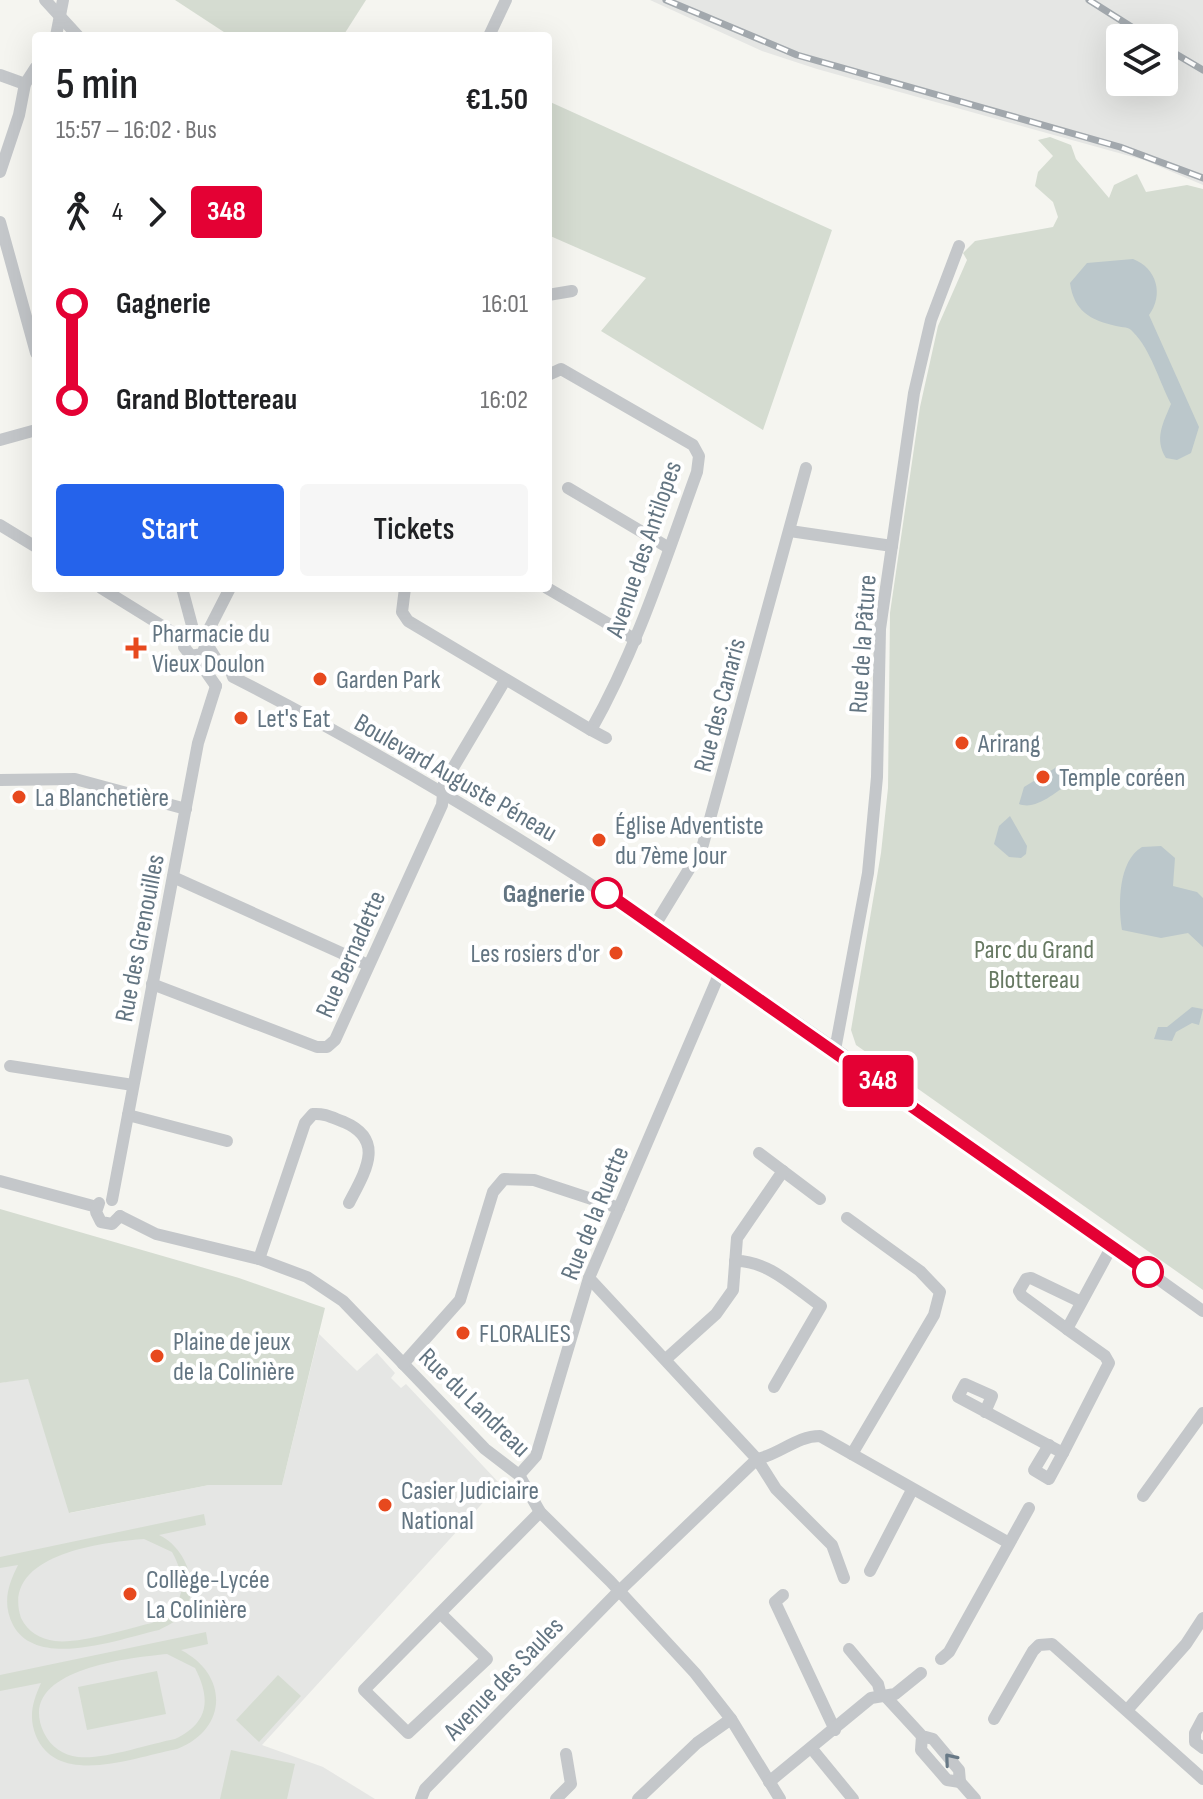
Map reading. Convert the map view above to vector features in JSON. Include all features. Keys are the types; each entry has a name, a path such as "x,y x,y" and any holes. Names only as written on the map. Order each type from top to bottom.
{"street":[{"path":"45,0 74,32"},
{"path":"57,32 63,0"},
{"path":"491,32 506,0"},
{"path":"0,172 19,115 25,84 32,73"},
{"path":"0,75 25,84"},
{"path":"0,222 32,338"},
{"name":"Rue de la Pâture","path":"835,1050 868,873 877,777 880,629 914,393 931,320 959,246"},
{"path":"552,294 572,291"},
{"name":"Avenue des Antilopes","path":"552,373 561,369 693,445 699,456 697,472 636,640 616,687 591,730"},
{"path":"0,440 32,431"},
{"name":"Rue des Canaris","path":"655,925 702,848 806,468"},
{"path":"568,488 669,548"},
{"path":"0,525 32,545"},
{"path":"790,531 892,546"},
{"path":"552,591 636,640"},
{"name":"Boulevard Auguste Péneau","path":"109,592 197,639 218,662 229,666 233,677 561,862 721,970 1203,1311"},
{"path":"183,592 202,654 195,656"},
{"path":"197,639 227,592"},
{"path":"404,592 402,612 408,621 504,682 606,738"},
{"name":"Boulevard Auguste Péneau","path":"197,639 185,651 195,656 212,681"},
{"path":"218,662 212,666 212,681 227,685 233,677"},
{"name":"Rue des Grenouilles","path":"112,1200 212,681"},
{"path":"441,794 444,783 504,682"},
{"path":"0,780 75,779 186,809"},
{"name":"Rue Bernadette","path":"152,984 317,1047 327,1047 335,1040 442,805 441,794"},
{"path":"173,877 368,965"},
{"name":"Rue de la Ruette","path":"519,1475 536,1456 589,1278 721,970"},
{"path":"10,1066 133,1085"},
{"path":"259,1259 305,1123 313,1114 323,1113 359,1129 368,1140 370,1152 349,1203"},
{"path":"128,1115 227,1141"},
{"path":"759,1153 820,1199"},
{"path":"666,1359 716,1314 733,1290 737,1238 783,1171"},
{"path":"403,1364 460,1300 493,1192 504,1179 534,1180 619,1208"},
{"path":"0,1181 97,1207"},
{"path":"105,1200 112,1200 119,1205 120,1216 115,1222 105,1224 97,1216 97,1207 105,1200"},
{"name":"Rue du Landreau","path":"120,1216 156,1234 259,1259 307,1277 356,1312 485,1449 519,1475 540,1512 620,1591 695,1673 731,1719 780,1799"},
{"path":"847,1218 920,1271 940,1292 934,1315 852,1454"},
{"path":"1067,1329 1112,1246"},
{"path":"735,1261 750,1260 763,1266 821,1306 774,1387"},
{"path":"589,1278 757,1459 776,1489 832,1545 844,1578"},
{"path":"1049,1445 1034,1470 1049,1479 1109,1363 1105,1356 1019,1291 1026,1279 1031,1278 1081,1302"},
{"path":"985,1412 1063,1453"},
{"path":"1143,1496 1203,1413"},
{"name":"Avenue des Saules","path":"421,1799 425,1789 620,1591 757,1459 777,1454 803,1436 820,1436 1009,1543"},
{"path":"870,1571 912,1490"},
{"path":"941,1659 949,1652 1029,1508"},
{"path":"440,1613 487,1659 408,1733 364,1690 440,1613 540,1512"},
{"path":"783,1595 775,1602 835,1730"},
{"path":"1128,1709 1186,1644 1203,1618"},
{"path":"994,1719 1033,1651 1045,1643 1052,1644 1203,1779"},
{"path":"849,1649 878,1684 884,1697 922,1736 921,1750 947,1780 960,1782 975,1799"},
{"path":"769,1782 871,1698 884,1697 921,1673"},
{"path":"1203,1718 1195,1733 1195,1742 1203,1748"},
{"path":"638,1799 697,1743 731,1719"},
{"path":"812,1749 853,1799"},
{"path":"556,1799 571,1784 566,1754"}],"shaded area":[{"path":"650,0 1203,0 1203,185 1144,160 762,51"},
{"path":"1133,259 1153,275 1157,291 1149,315 1199,427 1191,453 1177,460 1166,458 1162,451 1161,431 1171,404 1145,348 1129,329 1098,321 1085,313 1072,293 1070,283 1087,263"},
{"path":"1060,765 1071,782 1032,805 1019,804 1024,787"},
{"path":"1010,816 1027,846 1026,854 1021,858 1009,857 994,844 999,826"},
{"path":"1161,846 1175,858 1173,886 1197,892 1203,898 1203,947 1188,933 1161,938 1122,930 1120,896 1128,862 1142,847"},
{"path":"1192,1007 1203,1009 1199,1025 1192,1023 1176,1032 1172,1041 1154,1039 1158,1027 1167,1027"},
{"name":"Collège-Lycée La Colinière","path":"319,1334 357,1371 377,1353 395,1373 391,1378 401,1388 406,1384 500,1484 262,1745 323,1767 375,1799 0,1799 0,1383 28,1378 70,1513 209,1485 282,1485"}],"green space":[{"path":"175,0 366,0 346,32 224,32"},
{"path":"552,103 832,230 763,430 601,331 646,278 552,237"},
{"name":"Parc du Grand Blottereau","path":"1050,137 1071,145 1076,159 1109,198 1114,185 1137,174 1146,192 1187,185 1203,189 1203,1290 856,1045 851,1030 881,853 888,788 890,613 920,407 938,326 967,260 963,253 975,241 1053,227 1058,217 1053,202 1035,186 1038,172 1053,156 1038,140"},
{"name":"Plaine de jeux de la Colinière","path":"0,1209 239,1278 325,1308 282,1485 209,1485 69,1513 28,1379 0,1383"},
{"path":"204,1514 206,1525 159,1535 177,1549 188,1570 191,1594 181,1616 159,1630 102,1644 59,1649 40,1646 25,1639 13,1625 7,1602 18,1565 0,1568 0,1557","holes":["144,1539 172,1552 181,1574 181,1594 171,1610 152,1623 90,1638 55,1641 35,1634 21,1618 19,1596 26,1579 40,1566 60,1556 82,1548"]},
{"path":"206,1632 208,1644 181,1650 208,1673 216,1701 206,1729 177,1749 120,1762 79,1765 61,1761 47,1752 36,1736 32,1709 41,1683 0,1691 0,1675","holes":["167,1654 195,1668 203,1690 204,1709 195,1726 175,1739 113,1754 78,1757 58,1750 44,1733 39,1712 45,1695 59,1681 79,1671 127,1659"]},
{"path":"157,1671 166,1714 87,1730 78,1687"},
{"path":"278,1675 301,1696 259,1742 236,1720"},
{"path":"231,1750 295,1764 287,1799 220,1799"}],"railway":[{"path":"666,0 797,55 1120,147 1203,178"},
{"path":"1089,0 1127,24"},
{"path":"1178,55 1203,70"}],"bus line":[{"name":"348","path":"607,893 769,1003 1148,1272"}],"place":[{"name":"Pharmacie du Vieux Doulon","path":"136,648"},
{"name":"Garden Park","path":"320,679"},
{"name":"Let's Eat","path":"241,718"},
{"name":"Arirang","path":"962,743"},
{"name":"Temple coréen","path":"1043,777"},
{"name":"La Blanchetière","path":"19,797"},
{"name":"Église Adventiste du 7ème Jour","path":"599,840"},
{"name":"Gagnerie","path":"607,893"},
{"name":"Les rosiers d'or","path":"616,953"},
{"name":"FLORALIES","path":"463,1333"},
{"name":"Plaine de jeux de la Colinière","path":"157,1356"},
{"name":"Casier Judiciaire National","path":"385,1505"},
{"name":"Collège-Lycée La Colinière","path":"130,1594"}]}
